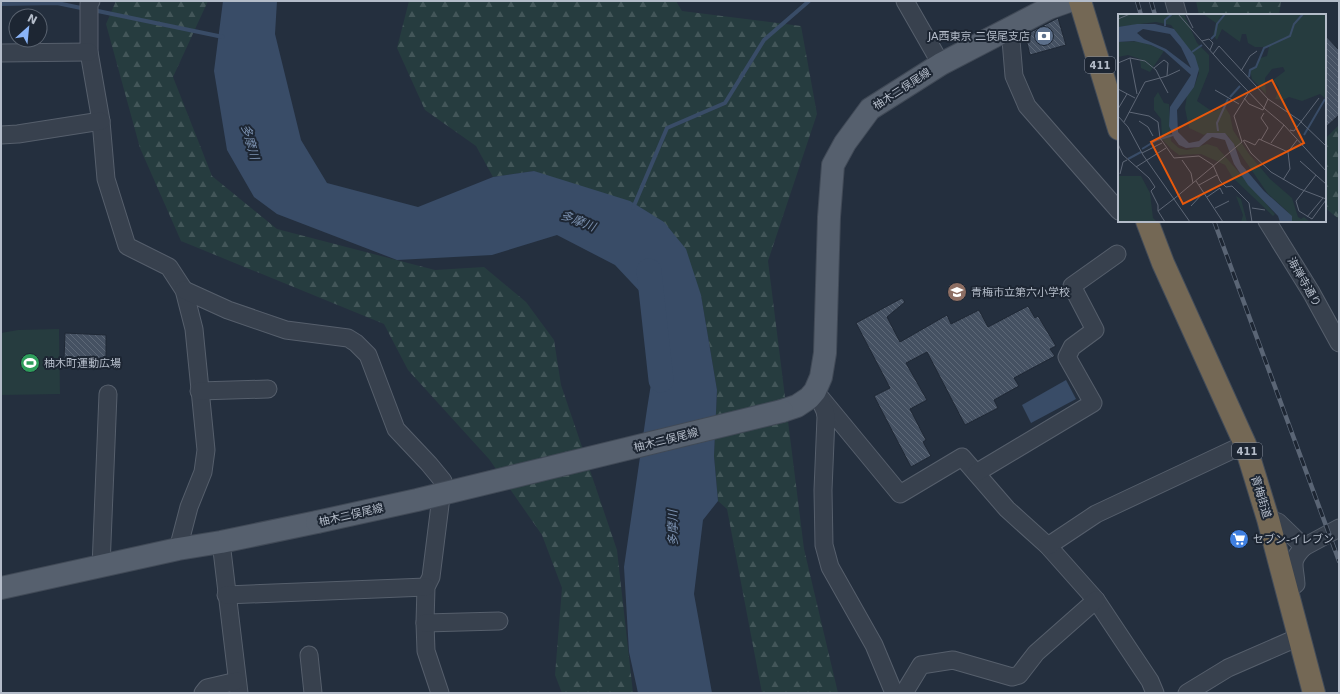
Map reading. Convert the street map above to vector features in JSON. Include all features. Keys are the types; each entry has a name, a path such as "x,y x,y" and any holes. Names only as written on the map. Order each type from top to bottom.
{"highway":[{"name":"411","path":"1080,1 1118,126"},
{"name":"青梅街道","path":"1147,222 1163,263 1245,444 1268,519 1314,693"}],"main road":[{"name":"柚木二俣尾線","path":"1,588 178,549 221,542 317,522 455,491 782,411 797,406 815,391 821,377 825,353 829,217 833,165 844,143 870,110 941,64 1049,8 1069,1"}],"street":[{"path":"91,1 89,4 89,52 101,121 106,179 128,246 169,267 184,290 194,329 206,450 202,472 189,507 178,549"},
{"path":"906,1 941,64"},
{"path":"1174,1 1178,14"},
{"path":"1010,28 1014,76 1027,106 1118,210"},
{"path":"1,53 89,52"},
{"path":"1,135 18,134 101,121"},
{"name":"海禅寺通り","path":"1268,222 1311,292 1339,344"},
{"path":"976,473 1093,403 1067,357 1072,347 1095,330 1072,286 1117,254"},
{"path":"184,290 228,310 286,330 348,338 356,343 368,355 396,429 443,481 431,577 426,587 425,623 426,651 440,693"},
{"path":"200,391 268,388"},
{"path":"815,391 900,494 962,457 1007,509 1048,546 1096,600 1150,681 1154,693"},
{"path":"815,391 825,411 826,417 823,490 824,545 830,567 874,645 894,693"},
{"path":"101,567 108,394"},
{"path":"1048,546 1096,514 1245,444"},
{"path":"1268,519 1278,522 1304,547"},
{"path":"1287,591 1296,584 1296,571 1293,562 1296,554 1304,547 1339,528"},
{"path":"203,693 207,688 238,687 226,595 221,542"},
{"path":"226,595 426,587"},
{"path":"904,693 921,665 953,660 1012,677 1019,675 1036,653 1096,600"},
{"path":"425,623 499,621"},
{"path":"1187,693 1228,668 1299,637"},
{"path":"309,655 313,693"}],"green space":[{"path":"116,1 208,1 173,77 212,176 277,229 435,270 484,267 526,302 554,340 561,385 617,550 633,693 562,693 555,675 562,588 542,535 489,459 408,370 384,324 181,241 140,148 106,24"},
{"path":"409,1 676,1 682,11 801,26 817,114 768,261 804,549 838,693 762,693 727,509 718,501 714,456 717,390 701,295 534,171 493,177 476,146 425,110 397,48"},
{"path":"1196,1 1281,1 1279,14 1199,14"},
{"path":"1339,125 1339,219 1326,209 1326,138"},
{"name":"柚木町運動広場","path":"59,329 60,394 1,395 1,333 18,330"}],"water":[{"path":"223,1 277,1 275,34 301,140 327,183 418,207 493,177 534,171 630,201 664,222 686,249 701,295 717,390 714,456 718,501 703,520 694,594 712,693 638,693 629,652 624,567 662,315 615,265 557,235 492,255 397,260 277,214 254,197 227,150 214,71"},
{"path":"1066,380 1076,399 1031,423 1022,405"}],"building":[{"path":"1058,18 1066,45 1030,55 1025,35"},
{"path":"1326,36 1339,50 1339,115 1326,127"},
{"path":"902,298 905,302 887,317 900,342 947,315 951,324 979,310 988,327 1028,306 1035,318 1038,316 1056,346 1050,349 1055,356 1014,378 1019,386 994,400 998,408 965,425 927,352 906,363 927,400 910,409 926,440 923,442 931,456 911,467 874,396 890,388 856,323"},
{"path":"65,333 106,335 106,361 64,360"}],"waterway":[{"path":"633,208 667,128 725,103 764,40 809,1"},
{"path":"1,4 57,3 86,9"},
{"path":"93,10 223,37"},
{"name":"多摩川","path":"649,271 661,380"}],"railway":[{"path":"1137,1 1141,14"},
{"path":"1151,1 1155,14"},
{"path":"1214,222 1339,561"}],"place":[{"name":"JA西東京 二俣尾支店","path":"1044,36"},
{"name":"青梅市立第六小学校","path":"957,292"},
{"name":"柚木町運動広場","path":"30,363"},
{"name":"セブン-イレブン","path":"1239,539"}]}
